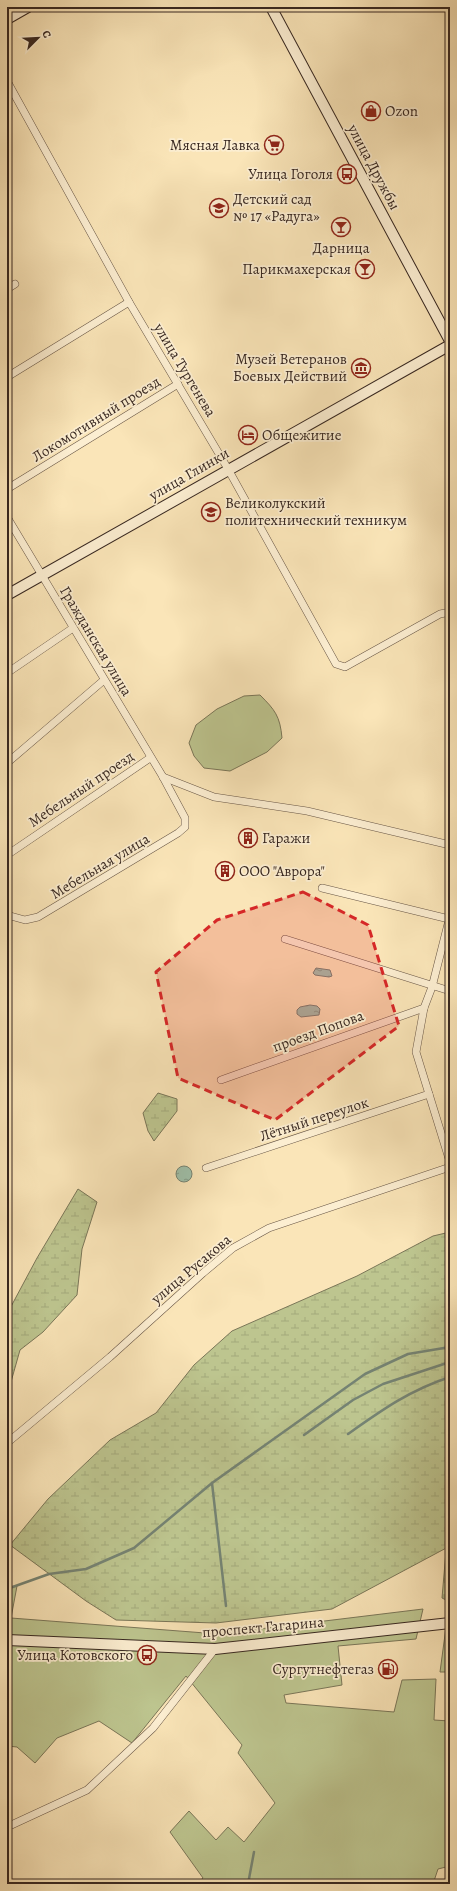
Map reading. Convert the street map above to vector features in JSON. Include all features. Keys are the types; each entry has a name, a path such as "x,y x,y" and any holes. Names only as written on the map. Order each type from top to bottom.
{"street":[{"path":"7,19 28,7"},
{"name":"улица Дружбы","path":"271,7 450,341"},
{"name":"улица Тургенева","path":"7,81 129,302 228,469 336,664 345,667 440,614 450,612"},
{"path":"7,289 16,284"},
{"path":"7,377 129,302"},
{"name":"улица Глинки","path":"7,595 450,345"},
{"name":"Локомотивный проезд","path":"7,489 178,384"},
{"name":"Гражданская улица","path":"7,517 186,818 185,827"},
{"path":"7,673 73,628"},
{"path":"7,763 104,680"},
{"name":"Мебельный проезд","path":"7,855 150,758"},
{"path":"163,778 214,797 307,810 450,845"},
{"name":"Мебельная улица","path":"7,915 25,920 38,917 178,833 185,827"},
{"path":"322,888 450,918 432,987 424,1008 416,1052 450,1162"},
{"path":"285,939 432,987 450,991"},
{"name":"проезд Попова","path":"221,1080 424,1008"},
{"name":"Лётный переулок","path":"206,1168 429,1094"},
{"name":"улица Русакова","path":"7,1443 110,1357 233,1248 269,1228 450,1167"},
{"name":"проспект Гагарина","path":"7,1640 215,1649 450,1623"},
{"path":"7,1827 87,1790 153,1728 215,1649"}],"highlighted area":[{"path":"303,892 368,925 399,1026 275,1120 178,1078 156,972 217,920"}],"green space":[{"path":"260,695 276,714 280,724 282,738 267,752 230,771 204,768 194,756 189,743 196,725 217,709 244,696"},
{"path":"158,1093 177,1099 177,1111 154,1141 148,1131 143,1113"},
{"path":"78,1189 97,1202 82,1249 77,1295 43,1332 20,1350 7,1396 7,1314 37,1258"},
{"path":"450,1232 450,1546 332,1609 216,1623 116,1620 86,1601 10,1545 48,1499 110,1440 156,1413 194,1365 232,1331 357,1276 433,1236"},
{"path":"450,1550 450,1602 442,1598 446,1551"},
{"path":"17,1586 11,1618 218,1634 423,1609 416,1639 338,1646 342,1685 284,1695 286,1703 394,1712 402,1680 436,1679 434,1720 450,1721 450,1866 438,1869 433,1884 196,1884 203,1878 170,1832 189,1811 216,1840 228,1827 244,1842 275,1803 238,1753 242,1745 186,1676 132,1743 99,1721 57,1738 35,1763 17,1747 7,1746 7,1587"},
{"path":"446,1627 450,1627 450,1672 440,1672"}],"water":[{"path":"316,968 330,970 332,976 315,975 313,973"},
{"path":"310,1005 317,1006 320,1009 319,1015 301,1017 297,1014 297,1010 300,1007"},
{"path":"181,1166 187,1166 192,1171 190,1180 187,1182 181,1182 176,1177 176,1171"}],"waterway":[{"path":"7,1589 49,1574 86,1569 134,1548 212,1483 365,1374 408,1354 450,1347"},
{"path":"304,1435 353,1400 383,1384 450,1362"},
{"path":"348,1434 409,1394 450,1377"},
{"path":"212,1483 226,1606"},
{"path":"248,1884 254,1852"}],"place":[{"name":"Ozon","path":"371,111"},
{"name":"Мясная Лавка","path":"274,145"},
{"name":"Улица Гоголя","path":"347,174"},
{"name":"Детский сад № 17 «Радуга»","path":"219,208"},
{"name":"Дарница","path":"341,227"},
{"name":"Парикмахерская","path":"365,269"},
{"name":"Музей Ветеранов Боевых Действий","path":"361,368"},
{"name":"Общежитие","path":"248,435"},
{"name":"Великолукский политехнический техникум","path":"211,512"},
{"name":"Гаражи","path":"248,838"},
{"name":"ООО \"Аврора\"","path":"225,871"},
{"name":"Улица Котовского","path":"147,1655"},
{"name":"Сургутнефтегаз","path":"388,1669"}]}
